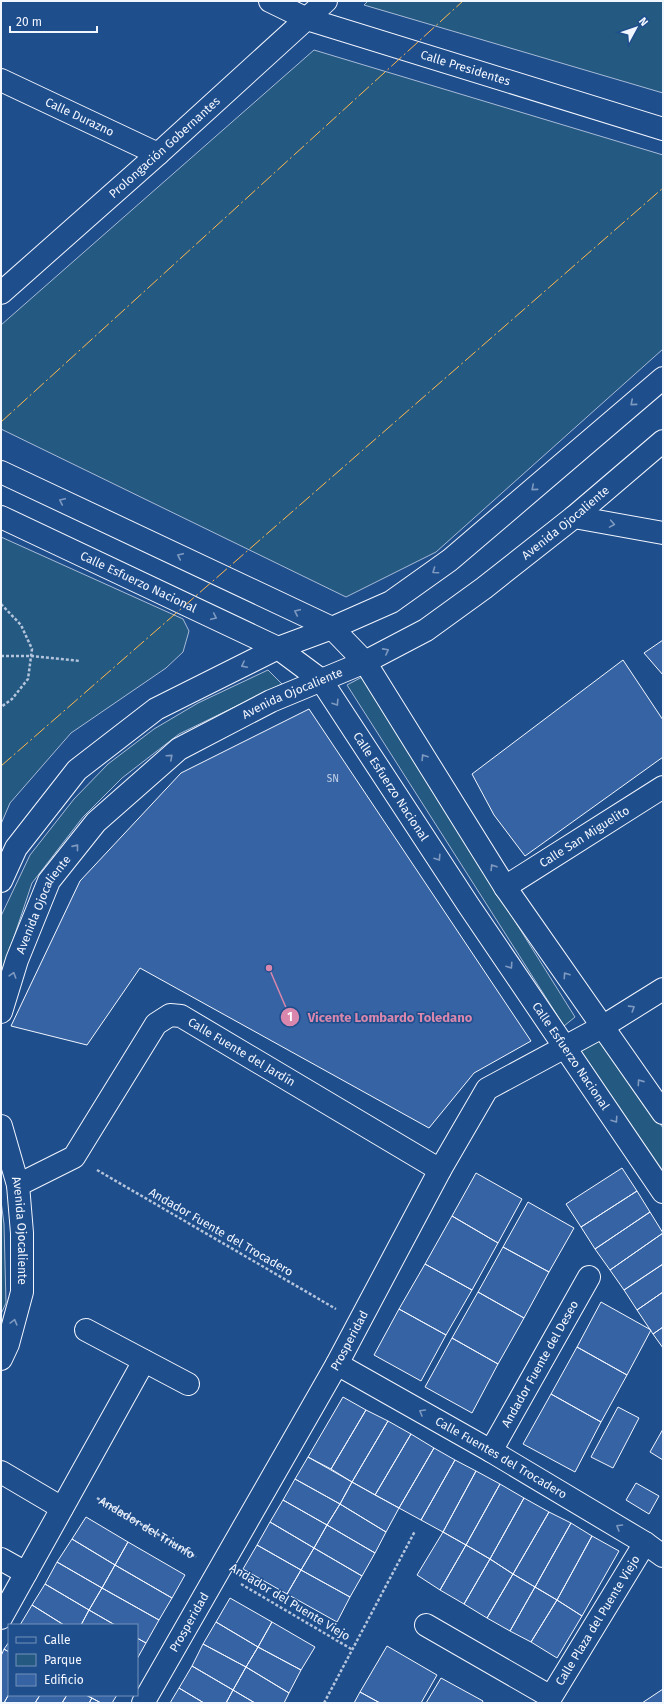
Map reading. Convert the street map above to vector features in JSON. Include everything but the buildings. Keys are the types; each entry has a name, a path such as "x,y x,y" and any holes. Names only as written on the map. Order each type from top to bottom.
{"street":[{"name":"Calle Presidentes","path":"270,1 307,19 663,128"},
{"name":"Prolongación Gobernantes","path":"4,286 158,154 326,1"},
{"name":"Calle Durazno","path":"1,80 158,154"},
{"path":"1,881 16,848 77,770 156,709 278,648 332,628 391,602 450,560 663,378"},
{"name":"Avenida Ojocaliente","path":"1,1012 17,960 49,881 96,822 179,748 271,701 365,662 426,630 484,588 574,518 663,441"},
{"path":"1,472 332,628 365,662 505,887 663,1114"},
{"name":"Calle Esfuerzo Nacional","path":"1,517 278,648 320,680 469,906 663,1192"},
{"path":"574,518 663,533"},
{"name":"Calle San Miguelito","path":"505,887 663,787"},
{"name":"Prosperidad","path":"143,1703 337,1364 440,1170 487,1089 564,1046 602,1027 663,989"},
{"name":"Calle Fuente del Jardín","path":"74,1157 156,1024 170,1015 181,1016 440,1170"},
{"name":"Avenida Ojocaliente","path":"1,1126 18,1185 22,1233 22,1292 8,1344 1,1359"},
{"path":"18,1185 74,1157"},
{"name":"Andador Fuente del Deseo","path":"491,1451 589,1277"},
{"path":"86,1330 188,1384"},
{"path":"1,1618 144,1361"},
{"name":"Calle Fuentes del Trocadero","path":"337,1364 491,1451 645,1543 663,1556"},
{"path":"1,1472 62,1508"},
{"name":"Calle Plaza del Puente Viejo","path":"426,1625 551,1697 645,1543"},
{"path":"1,1559 26,1573"}],"path":[{"path":"1,604 21,625 32,649 28,679 12,699 1,707"},
{"path":"1,656 31,656 80,661"},
{"name":"Andador Fuente del Trocadero","path":"74,1157 359,1322"},
{"name":"Andador del Triunfo","path":"75,1485 218,1570"},
{"name":"Andador del Puente Viejo","path":"324,1703 415,1531"},
{"name":"Andador del Puente Viejo","path":"218,1570 353,1650"}],"green space":[{"path":"368,1 663,1 663,93 364,5"},
{"path":"314,50 663,155 663,349 436,552 346,597 1,429 1,325"},
{"path":"1,537 183,619 189,631 183,652 166,668 71,733 10,803 1,824"},
{"path":"268,670 282,684 179,734 122,778 83,817 32,883 1,976 1,916 30,855 74,799 108,764 154,729 198,703"},
{"path":"362,677 575,1017 564,1026 347,685"},
{"path":"600,1037 663,1128 663,1175 578,1051"},
{"path":"1,1201 4,1224 6,1303 1,1314"}],"power":[{"path":"1,422 463,1"},
{"path":"1,766 663,188"}],"place":[{"name":"Vicente Lombardo Toledano","path":"269,968"}]}
